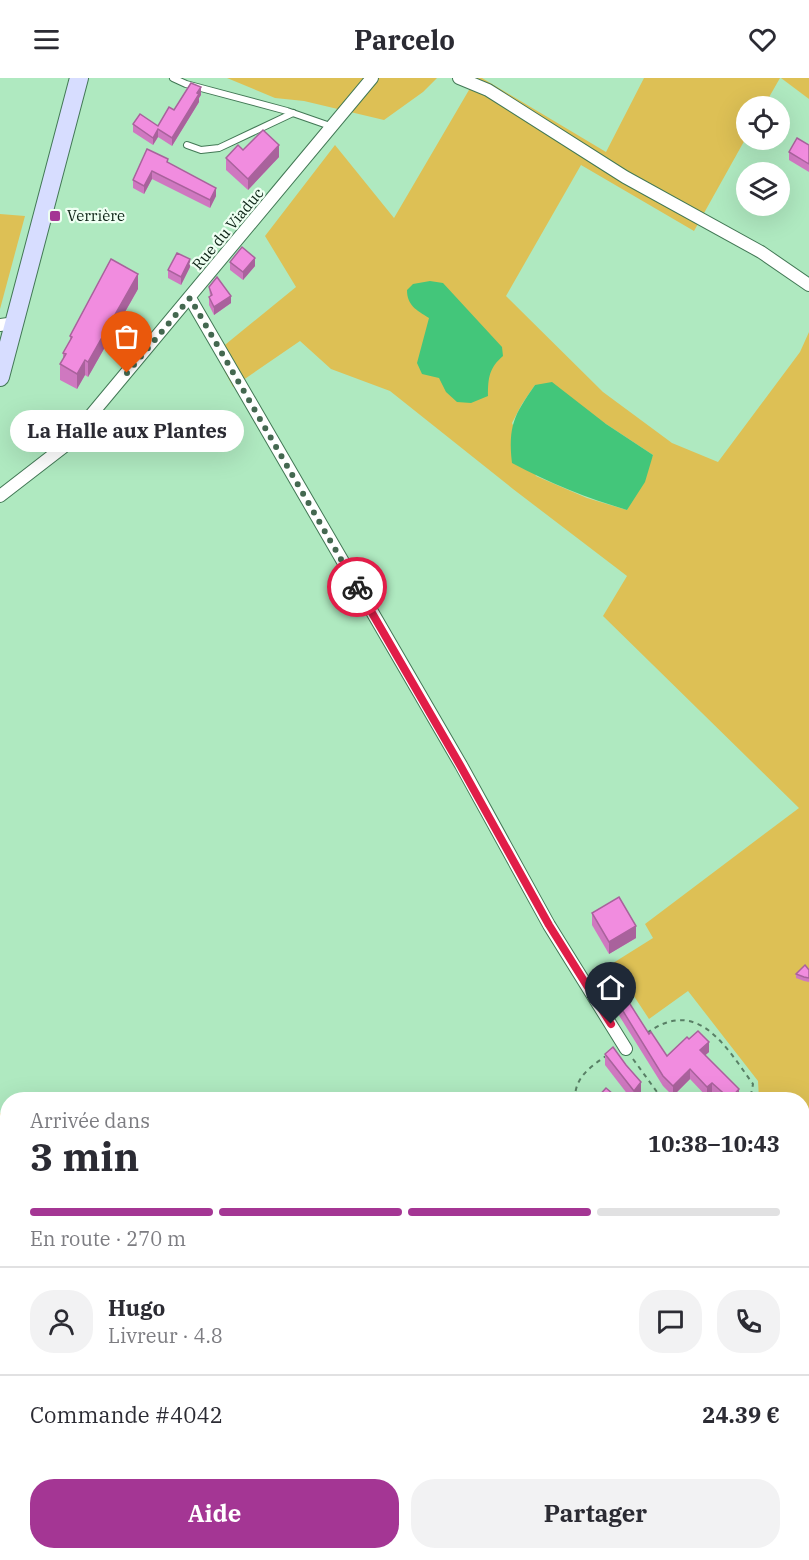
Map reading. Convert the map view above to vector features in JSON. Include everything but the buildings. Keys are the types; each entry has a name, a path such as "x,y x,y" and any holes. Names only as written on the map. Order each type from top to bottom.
{"street":[{"path":"0,376 8,324 79,78"},
{"name":"Rue du Viaduc","path":"0,496 66,445 372,78"},
{"path":"459,78 488,90 625,177 761,252 809,285"},
{"path":"190,298 460,765 549,925 625,1046"}],"lane":[{"path":"173,78 186,84 293,113 333,127"},
{"path":"187,145 201,150 219,148 293,113"}],"path":[{"path":"575,1092 582,1075 625,1046 671,1020 689,1020 710,1030 753,1084 752,1092"},
{"path":"625,1046 657,1092"}],"shaded area":[{"path":"227,78 437,78 423,92 384,120 304,101 275,98"},
{"path":"476,78 482,78 606,152 644,78 780,78 770,96 736,96 736,150 739,150 694,231 581,165 506,296 603,392 672,443 718,462 800,352 809,332 809,1092 759,1092 758,1081 688,991 649,1019 624,981 603,994 594,975 653,938 645,924 799,808 603,616 627,576 390,391 331,369 300,341 233,387 215,353 296,287 265,236 335,145 394,218","holes":["535,385 606,424 653,455 627,510 587,498 536,476 512,423"]},
{"path":"781,78 809,78 809,99"},
{"path":"0,214 25,216 0,309"},
{"path":"430,281 443,283 502,347 503,356 490,374 488,396 471,403 457,402 446,392 439,378 422,374 417,363 429,318 416,310 409,300 407,290 413,284"},
{"path":"552,382 606,424 653,455 645,482 627,510 568,490 512,463 511,439 517,413 535,385"}],"way so far":[{"path":"127,373 190,298 357,587"}],"place":[{"name":"Verrière","path":"55,216"},
{"name":"La Halle aux Plantes","path":"127,373"}],"route":[{"path":"357,587 549,925 611,1024"}]}
